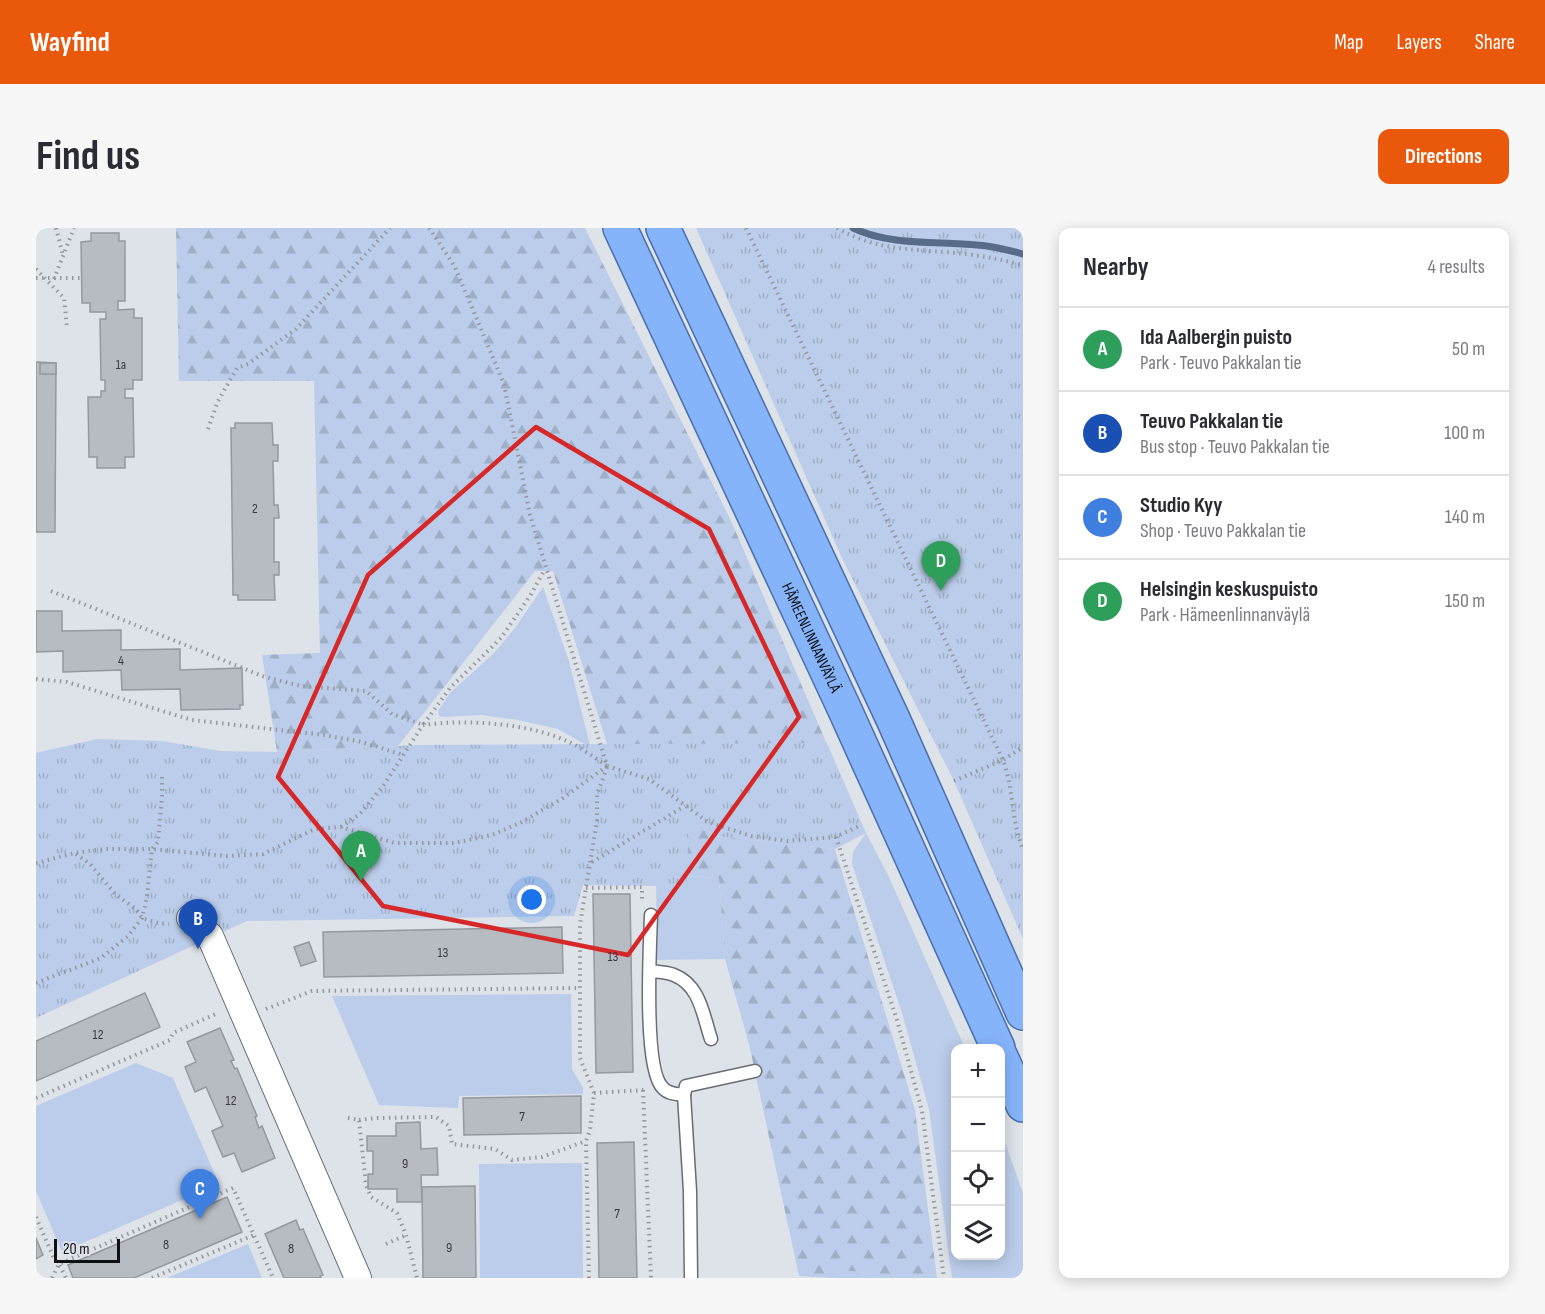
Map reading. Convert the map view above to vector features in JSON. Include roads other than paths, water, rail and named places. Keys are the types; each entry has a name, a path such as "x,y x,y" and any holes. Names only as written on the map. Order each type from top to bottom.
{"highway":[{"name":"HÄMEENLINNANVÄYLÄ","path":"620,228 844,708 996,1044"},
{"path":"663,228 893,719 1023,1013"},
{"path":"1005,1066 1023,1105"}],"street":[{"path":"190,918 210,936 235,1014 358,1278"}],"lane":[{"path":"651,915 650,1024 653,1064 663,1088 672,1093 684,1095"},
{"path":"650,971 674,975 688,983 698,995 711,1039"},
{"path":"691,1278 690,1191 684,1095 686,1086 755,1071"}],"waterway":[{"path":"853,228 883,238 983,246 1023,254"}],"place":[{"name":"Helsingin keskuspuisto","path":"941,591"},
{"name":"Ida Aalbergin puisto","path":"361,881"},
{"name":"Teuvo Pakkalan tie","path":"198,949"},
{"name":"Studio Kyy","path":"200,1219"}]}
